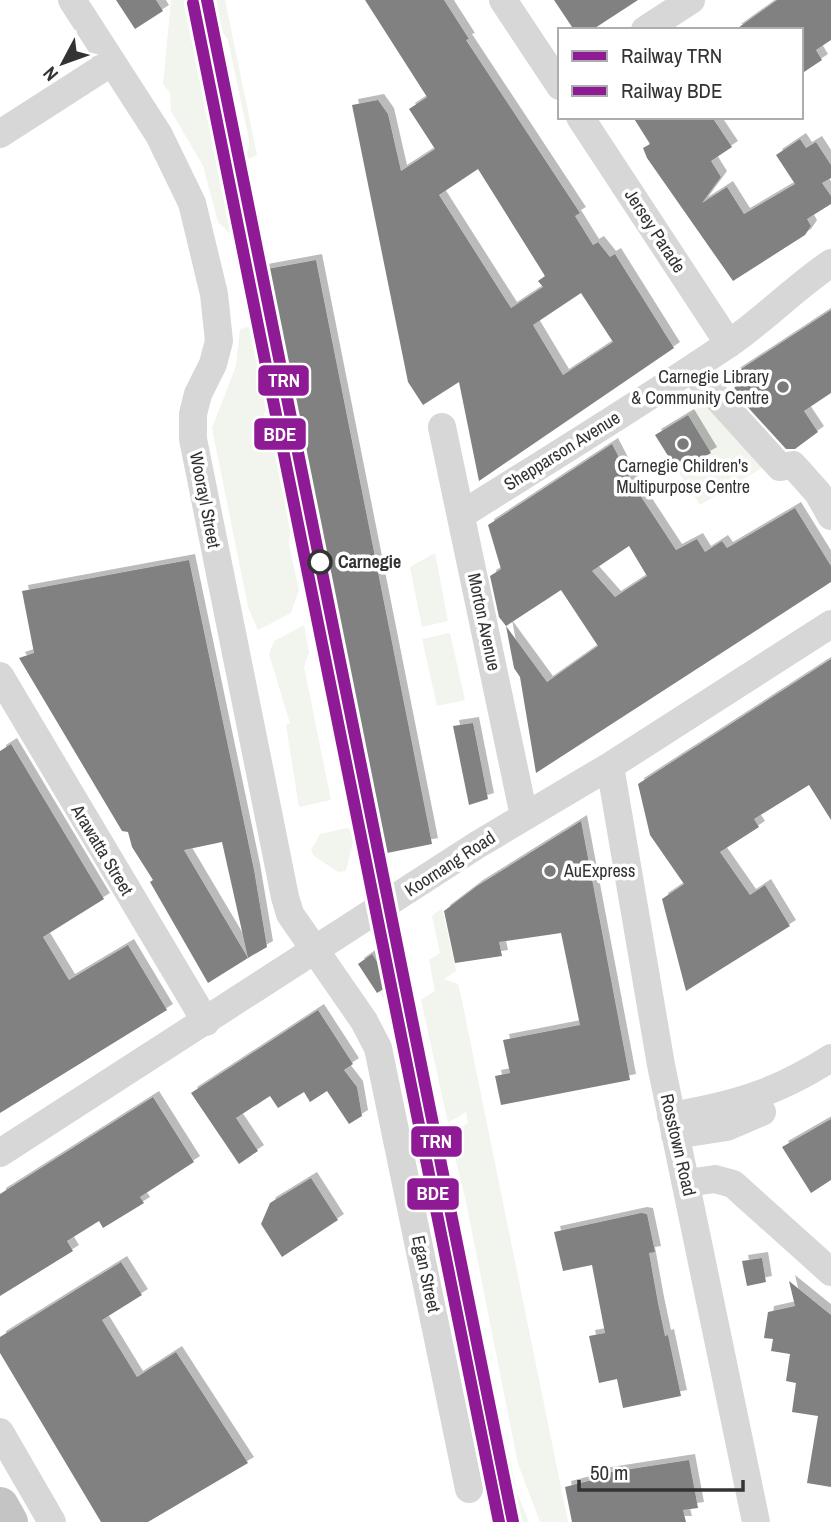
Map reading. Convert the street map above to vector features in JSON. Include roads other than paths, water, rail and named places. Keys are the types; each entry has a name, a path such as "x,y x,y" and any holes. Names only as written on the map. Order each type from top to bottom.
{"highway":[{"path":"0,1506 9,1522"}],"street":[{"name":"Woorayl Street","path":"72,0 176,164 192,202 209,271 219,341 213,364 198,394 193,414 193,439 285,897 290,914 316,952"},
{"path":"503,0 558,83"},
{"path":"648,28 691,0"},
{"path":"0,134 112,62"},
{"name":"Jersey Parade","path":"581,119 729,344"},
{"name":"Shepparson Avenue","path":"461,515 729,344 776,308 797,286 831,263"},
{"path":"691,369 780,467 793,465 818,493 831,516"},
{"name":"Morton Avenue","path":"442,427 524,817"},
{"name":"Koornang Road","path":"0,1153 831,624"},
{"name":"Arawatta Street","path":"0,676 206,1022"},
{"name":"Rosstown Road","path":"610,765 673,1125 690,1194 756,1522"},
{"name":"Egan Street","path":"316,952 364,1021 378,1048 469,1489"},
{"path":"673,1125 743,1122 778,1099 798,1079 831,1058"},
{"path":"690,1194 746,1195 831,1272"},
{"path":"0,1432 52,1522"}],"rail line":[{"name":"TRN","path":"207,0 513,1522"},
{"name":"BDE","path":"193,3 499,1522"}],"place":[{"name":"Carnegie Library & Community Centre","path":"783,387"},
{"name":"Carnegie Children's Multipurpose Centre","path":"683,444"},
{"name":"Carnegie","path":"320,562"},
{"name":"AuExpress","path":"550,871"}]}
